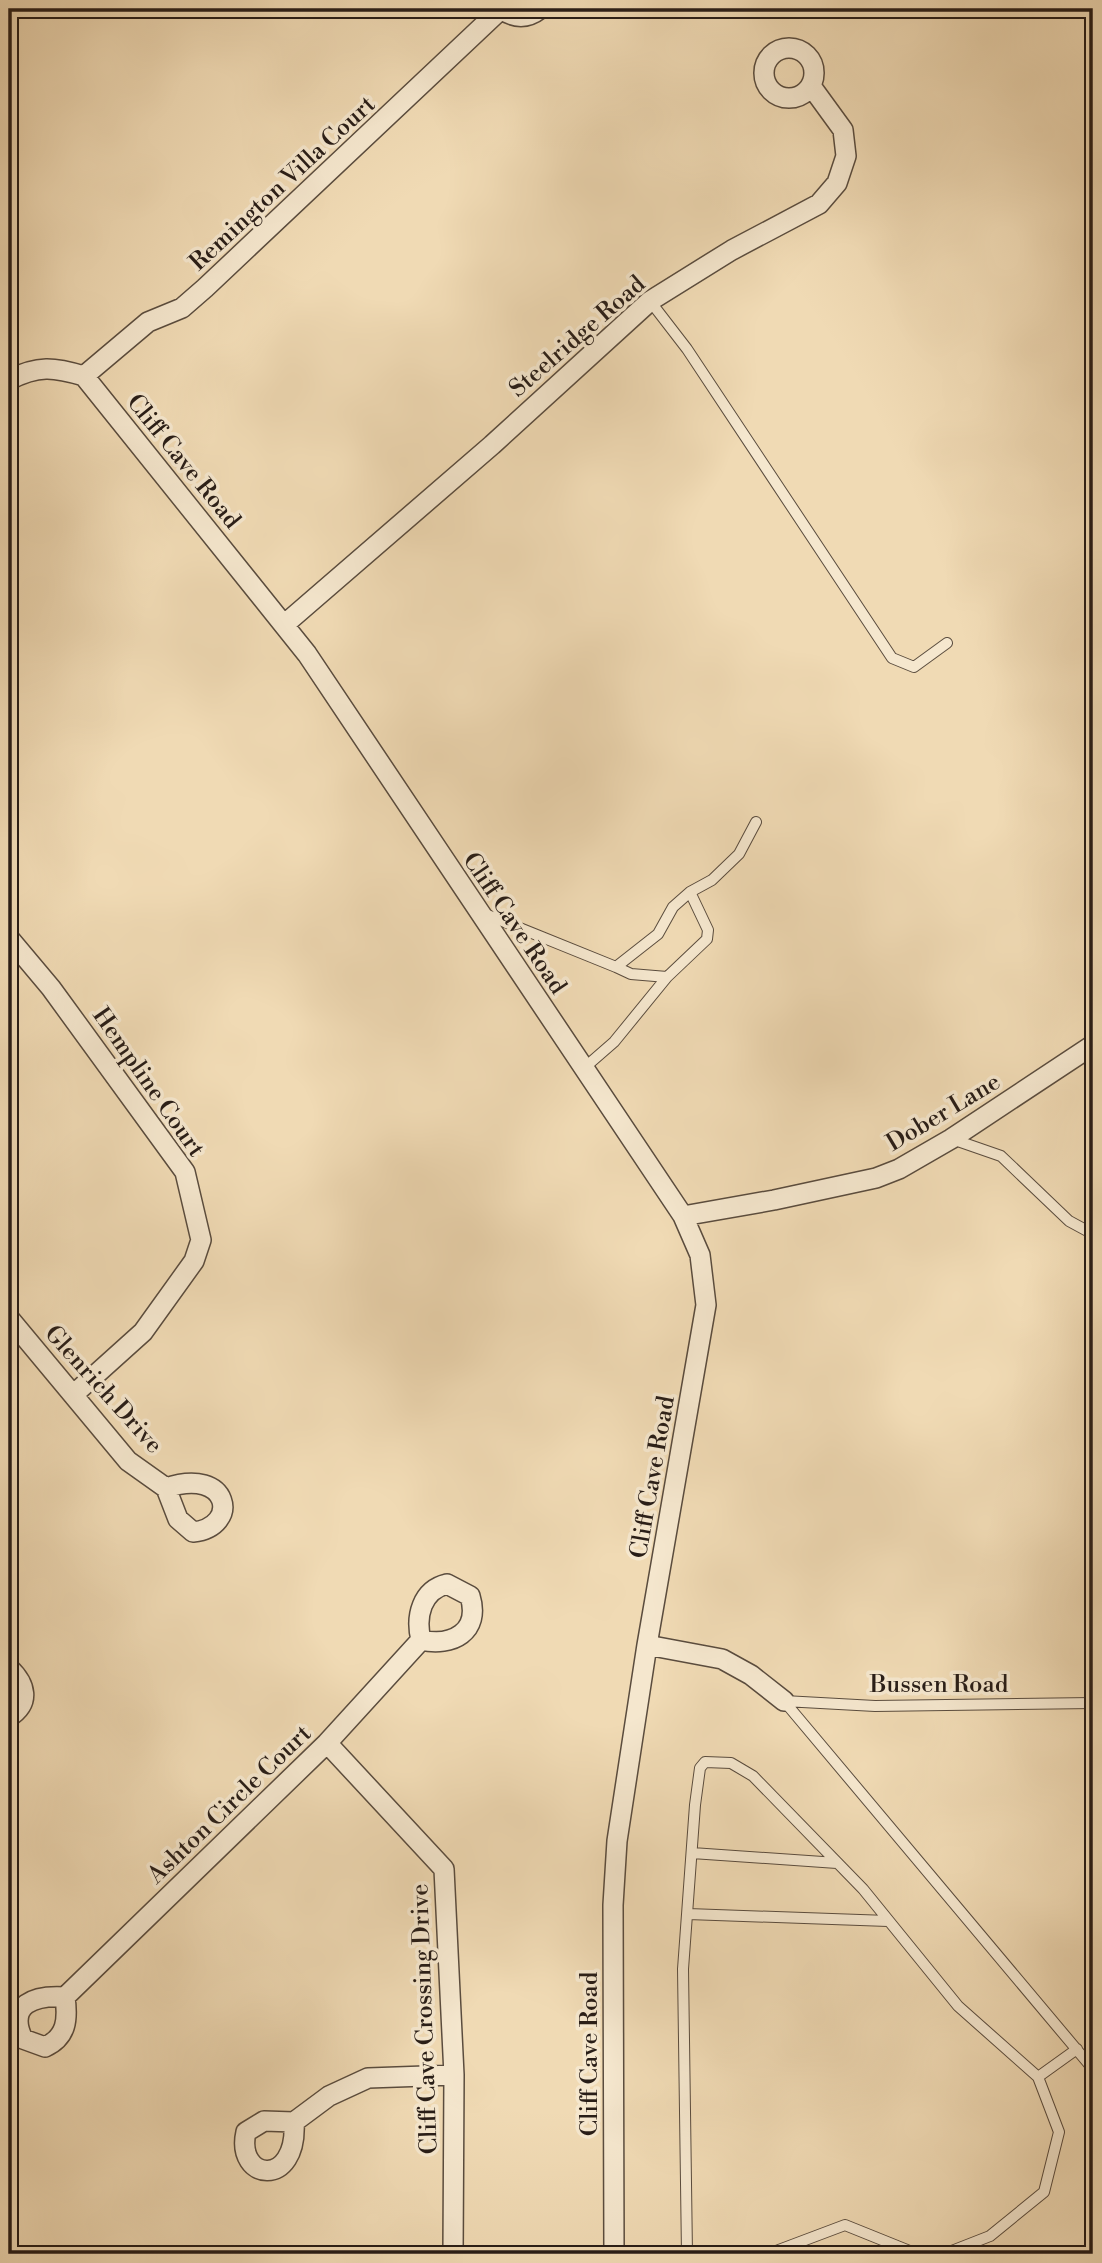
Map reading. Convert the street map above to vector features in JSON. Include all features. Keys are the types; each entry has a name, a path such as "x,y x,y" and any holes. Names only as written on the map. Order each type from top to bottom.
{"street":[{"name":"Remington Villa Court","path":"84,376 148,322 182,308 205,288 501,9 516,17 524,17 540,9"},
{"name":"Steelridge Road","path":"285,624 492,444 650,301 732,250 818,204 837,183 846,156 843,130 811,86"},
{"path":"9,380 29,370 58,368 84,376"},
{"name":"Cliff Cave Road","path":"84,376 285,624 683,1216 700,1255 706,1305 647,1645 617,1841 613,1905 614,2254"},
{"name":"Hempline Court","path":"9,938 51,988 186,1172 200,1231 201,1240 194,1261 143,1332 73,1395"},
{"name":"Dober Lane","path":"683,1216 876,1178 899,1169 951,1139 1093,1045"},
{"name":"Glenrich Drive","path":"9,1318 128,1461 166,1488"},
{"name":"Ashton Circle Court","path":"65,1997 327,1743 421,1640"},
{"path":"647,1645 722,1659 751,1675 784,1701"},
{"path":"9,1668 23,1684 25,1695 22,1706 9,1717"},
{"name":"Cliff Cave Crossing Drive","path":"327,1743 444,1869 454,2076 453,2254"},
{"path":"294,2122 329,2096 368,2078 454,2076"}],"lane":[{"path":"650,301 687,349 892,658 914,667 947,643"},
{"path":"616,967 658,934 673,907 690,892 712,880 739,853 756,822"},
{"path":"583,1069 614,1042 667,977 707,939 708,930 690,892"},
{"path":"477,911 631,974 667,977"},
{"path":"951,1139 1001,1156 1069,1221 1093,1234"},
{"path":"784,1701 1093,2069"},
{"name":"Bussen Road","path":"784,1701 875,1706 1093,1703"},
{"path":"687,2254 683,1969 701,1768 705,1762 731,1763 753,1776 837,1863 958,2006 1038,2077 1059,2132 1044,2192 990,2236 944,2254"},
{"path":"692,1853 837,1863"},
{"path":"688,1914 888,1921"},
{"path":"1038,2077 1077,2049"},
{"path":"768,2254 845,2225 917,2254"}]}
